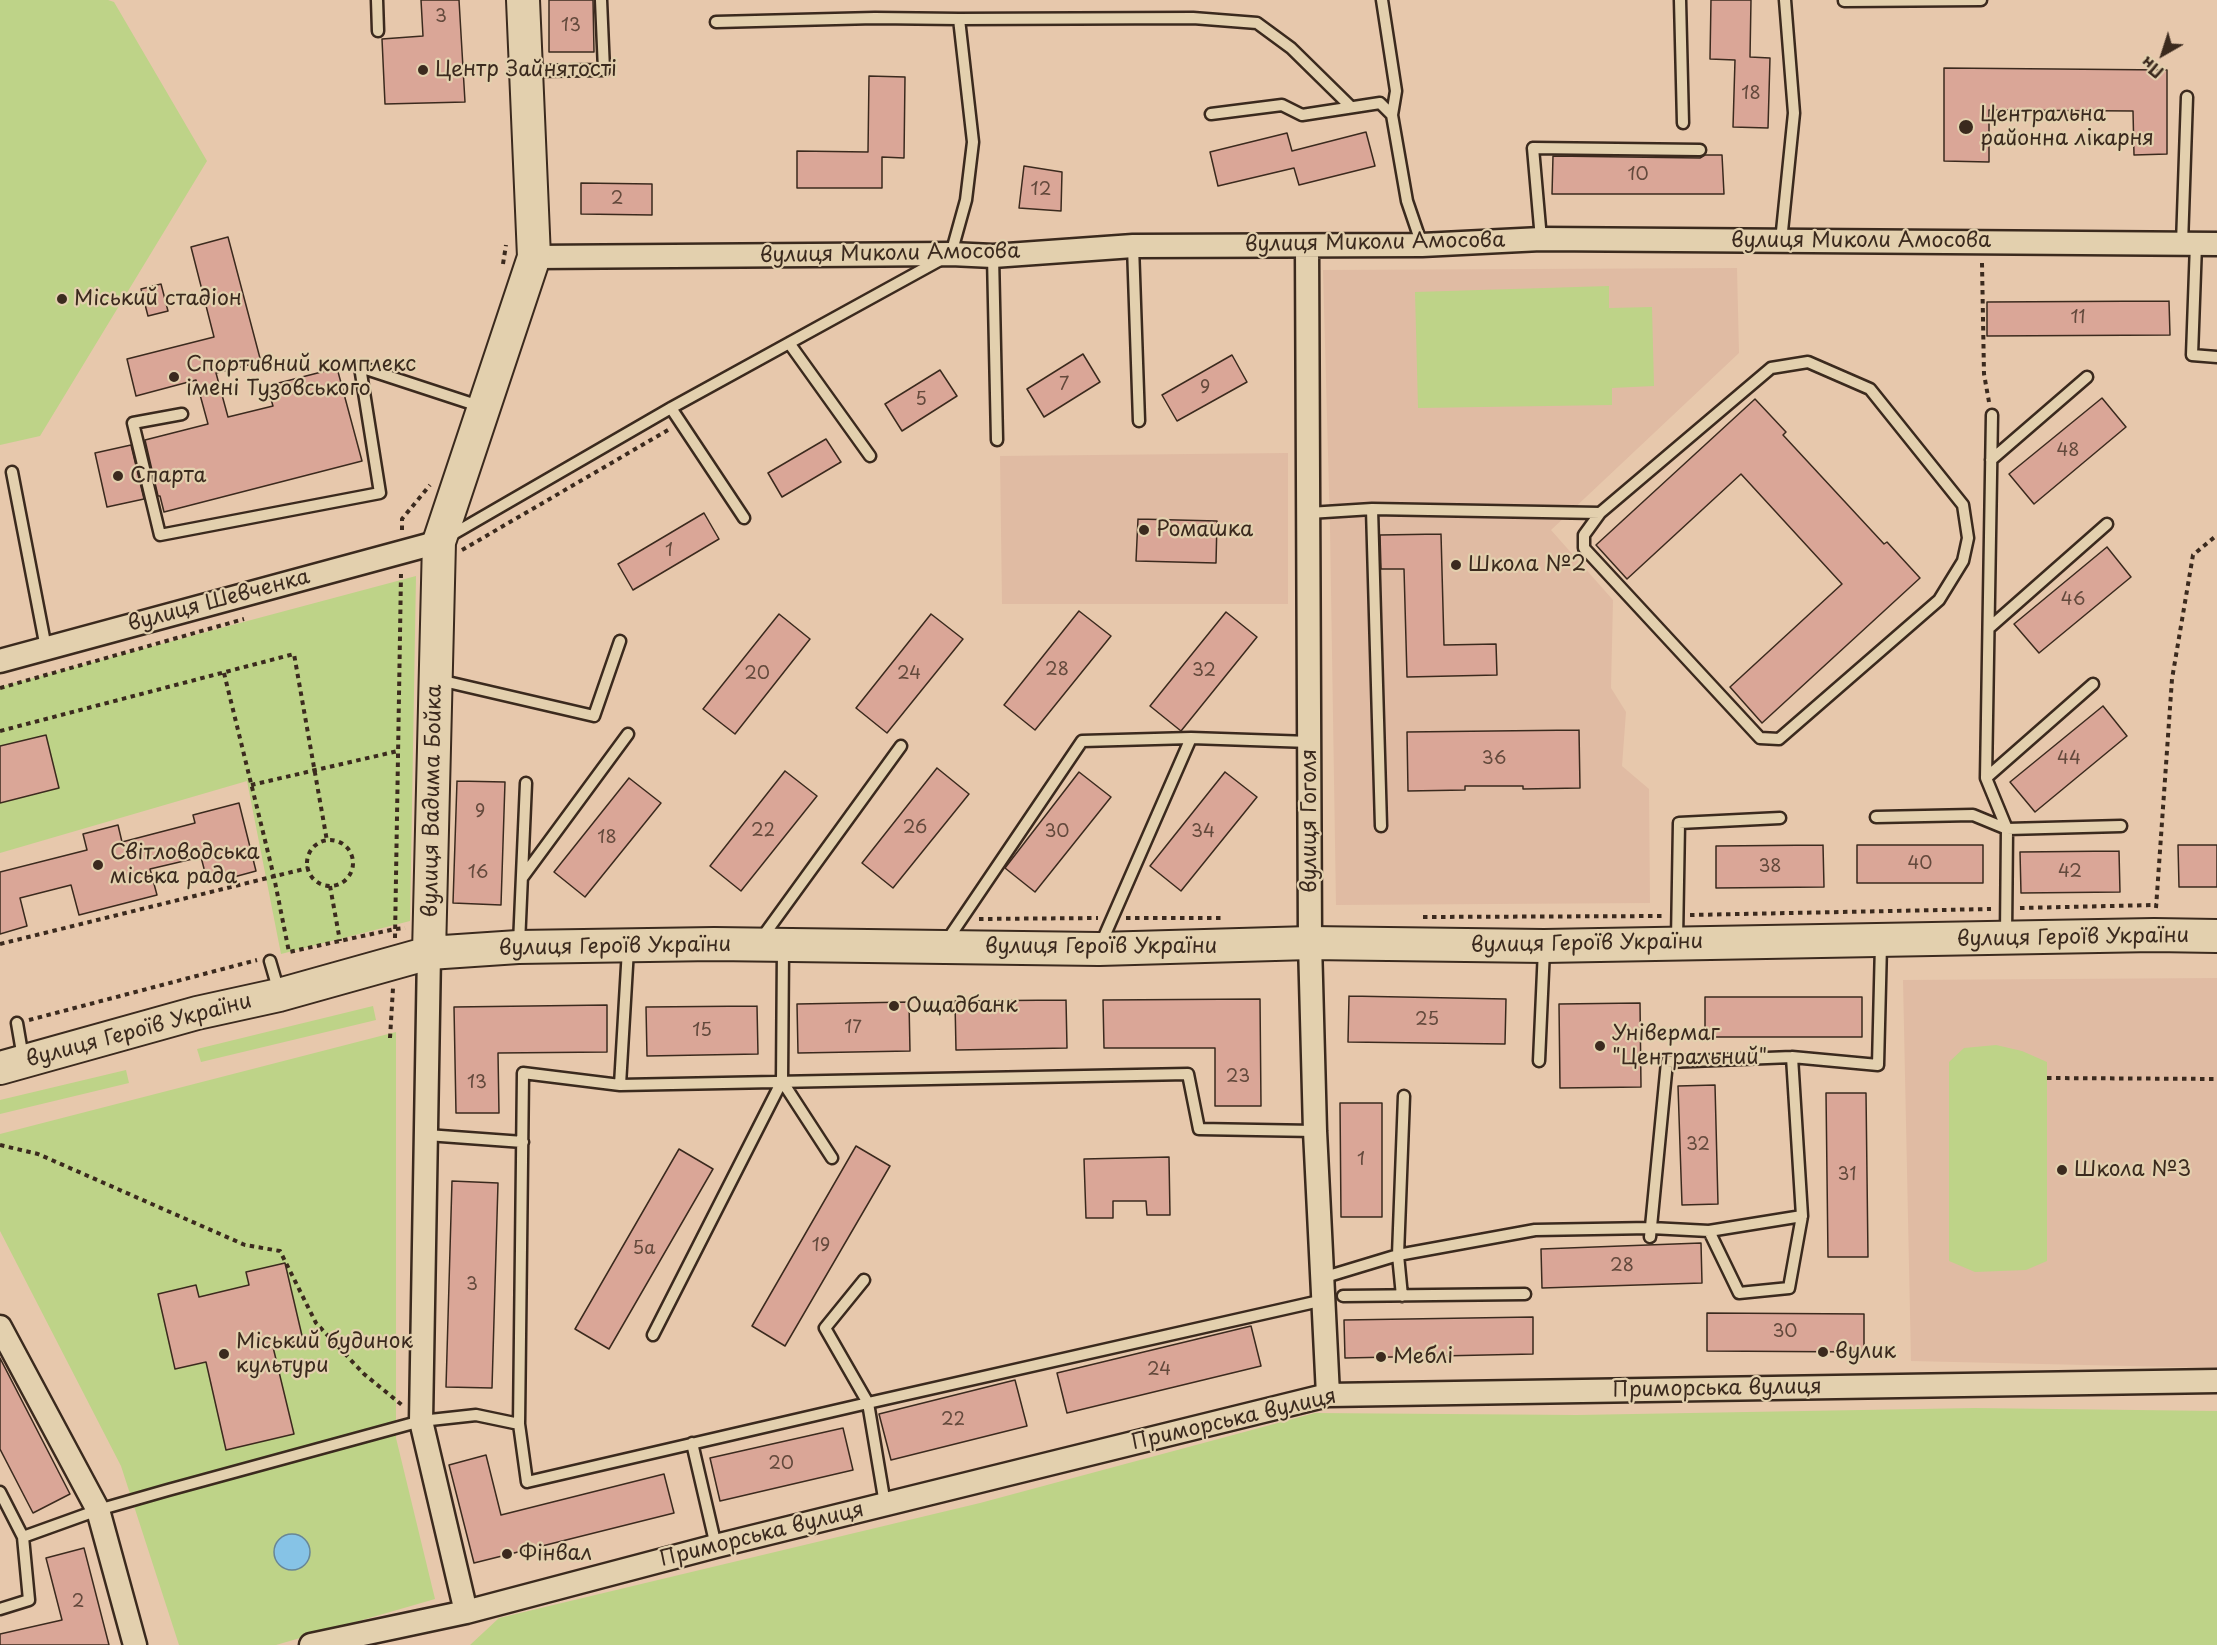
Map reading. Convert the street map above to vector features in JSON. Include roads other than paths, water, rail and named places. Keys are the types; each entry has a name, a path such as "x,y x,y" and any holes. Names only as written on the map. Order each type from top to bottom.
{"main road":[{"name":"вулиця Вадима Бойка","path":"430,940 439,542 534,257 523,0"},
{"name":"вулиця Героїв України","path":"12,1065 197,1013 279,995 430,940 518,947 770,945 1099,949 1310,943 1544,946 1677,929 1881,940 2006,923 2155,920 2217,936"}],"street":[{"name":"вулиця Миколи Амосова","path":"534,257 951,254 993,256 1133,246 1422,245 1541,239 2198,244"},
{"name":"вулиця Гоголя","path":"1307,246 1310,943 1322,1278 1334,1298 1328,1395"},
{"name":"вулиця Шевченка","path":"0,661 439,542"},
{"name":"вулиця Вадима Бойка","path":"430,940 420,1421 466,1612"},
{"path":"0,1327 98,1510 135,1645"},
{"name":"Приморська вулиця","path":"311,1645 466,1612 716,1546 1328,1395 2217,1381"}],"lane":[{"path":"377,0 378,31"},
{"path":"527,71 604,70 601,0"},
{"path":"1382,0 1396,91 1392,115 1407,201 1422,245"},
{"path":"1680,0 1683,123"},
{"path":"1781,242 1794,113 1785,0"},
{"path":"1844,1 1981,0"},
{"path":"716,22 875,18 1193,18 1257,23 1291,48 1350,106"},
{"path":"439,542 671,408 951,254 966,200 973,142 959,19"},
{"path":"2187,97 2198,244 2192,355 2217,357"},
{"path":"1211,114 1282,105 1302,115 1380,103 1392,115"},
{"path":"1541,239 1533,148 1700,150"},
{"path":"1133,246 1139,421"},
{"path":"993,256 997,440"},
{"path":"789,343 870,456"},
{"path":"1309,513 1372,509 1600,513 1771,368 1808,362 1870,389 1963,505 1968,538 1964,561 1939,600 1779,739 1760,738 1584,548 1584,535 1600,513"},
{"path":"182,414 133,423 160,535 380,492 360,367 485,408"},
{"path":"1991,460 2087,377"},
{"path":"671,408 744,518"},
{"path":"1992,415 1986,778 2007,829 2006,923"},
{"path":"12,472 46,648"},
{"path":"1372,509 1382,826"},
{"path":"1989,628 2107,524"},
{"path":"436,679 594,716 620,641"},
{"path":"1986,778 2093,684"},
{"path":"522,878 628,734"},
{"path":"1099,949 1191,738"},
{"path":"942,947 1082,741 1191,738 1310,742"},
{"path":"832,1158 782,1081 770,945 901,746"},
{"path":"518,947 526,783"},
{"path":"1876,817 1973,815 2007,829 2121,826"},
{"path":"1677,929 1679,823 1780,818"},
{"path":"1651,1232 1667,1062 1791,1058 1878,1065 1881,940"},
{"path":"620,1084 629,945"},
{"path":"1539,1061 1544,946"},
{"path":"275,958 279,995"},
{"path":"12,1065 17,1023"},
{"path":"1709,1231 1738,1293 1789,1288 1802,1216 1791,1058"},
{"path":"1315,1131 1199,1129 1188,1074 620,1084 523,1073 519,1424 527,1482 868,1402 1334,1298 1525,1294"},
{"path":"653,1335 782,1081"},
{"path":"1402,1296 1398,1255 1404,1096"},
{"path":"427,1136 523,1142"},
{"path":"1322,1278 1398,1255 1535,1230 1709,1231 1802,1216"},
{"path":"864,1280 825,1328 868,1402 885,1504"},
{"path":"23,1537 98,1510 420,1421 476,1415 519,1424"},
{"path":"692,1443 716,1546"},
{"path":"0,1492 23,1537 29,1600 0,1609"}],"water":[{"path":"292,1534 305,1539 310,1552 305,1565 292,1570 279,1565 274,1552 279,1539"}],"place":[{"name":"Центр Зайнятості","path":"423,70"},
{"name":"Центральна районна лікарня","path":"1966,127"},
{"name":"Міський стадіон","path":"62,299"},
{"name":"Спортивний комплекс імені Тузовського","path":"174,377"},
{"name":"Спарта","path":"118,476"},
{"name":"Ромашка","path":"1144,530"},
{"name":"Школа №2","path":"1456,565"},
{"name":"Світловодська міська рада","path":"98,865"},
{"name":"Ощадбанк","path":"894,1006"},
{"name":"Універмаг \"Центральний\"","path":"1600,1046"},
{"name":"Школа №3","path":"2062,1170"},
{"name":"вулик","path":"1823,1352"},
{"name":"Міський будинок культури","path":"224,1354"},
{"name":"Меблі","path":"1381,1357"},
{"name":"Фінвал","path":"507,1554"}]}
